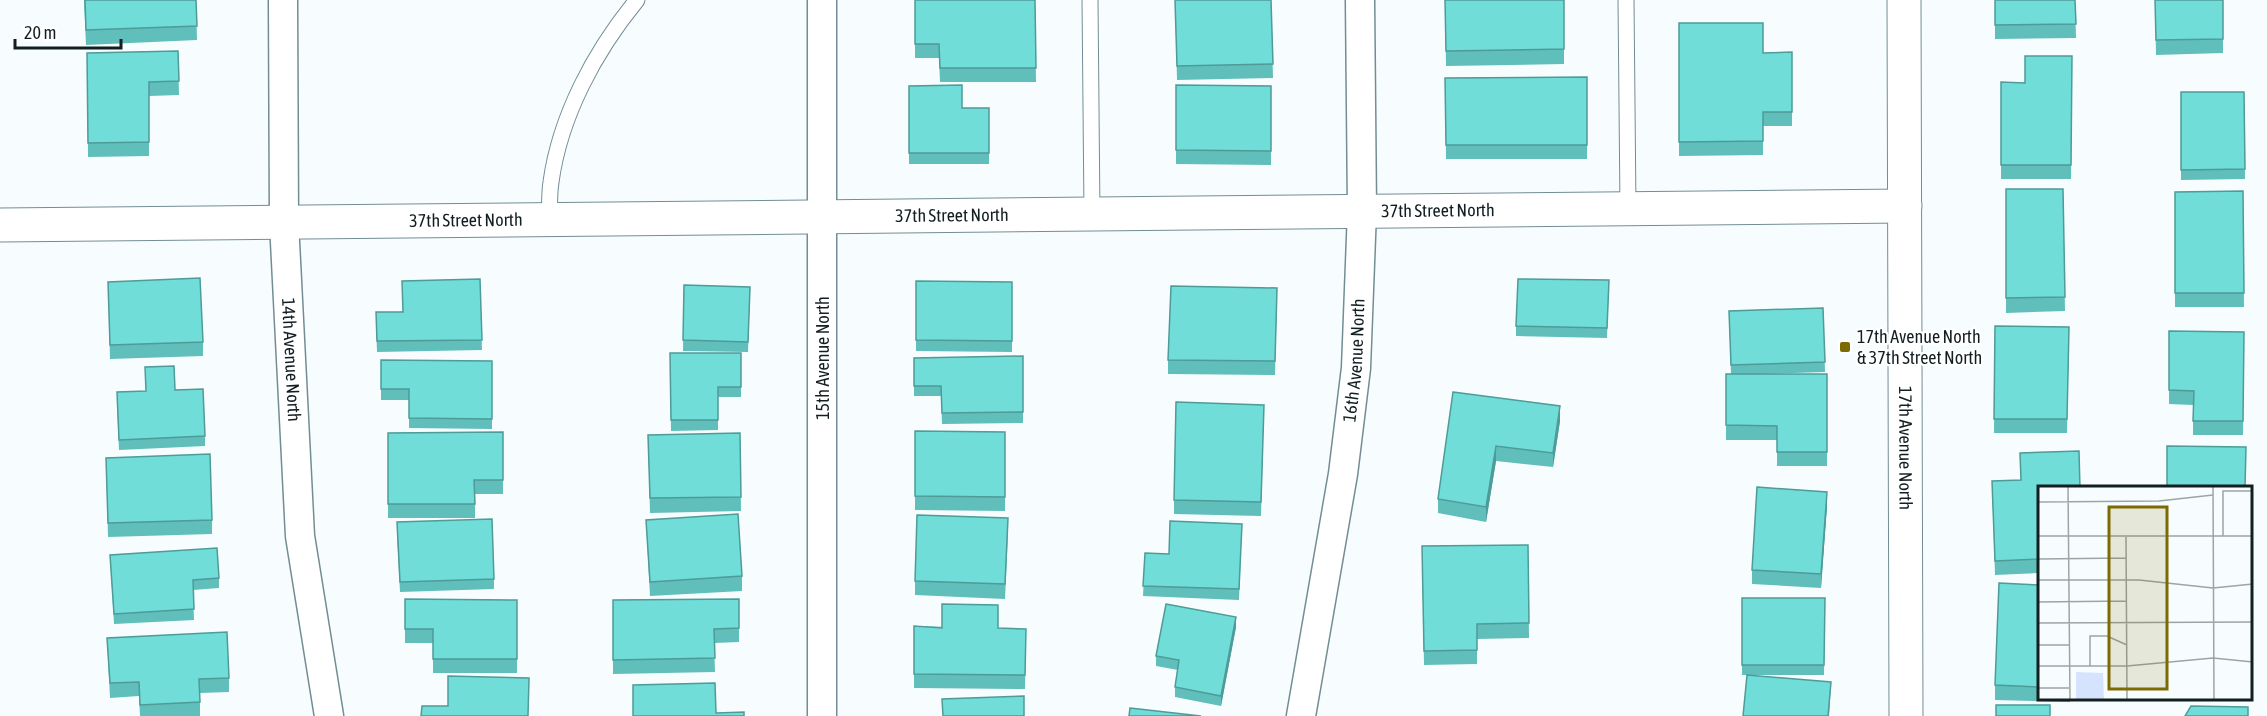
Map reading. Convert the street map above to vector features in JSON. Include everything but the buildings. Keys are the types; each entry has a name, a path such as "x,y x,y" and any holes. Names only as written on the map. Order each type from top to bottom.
{"street":[{"name":"14th Avenue North","path":"283,0 284,222 300,536 329,716"},
{"name":"15th Avenue North","path":"822,0 822,716"},
{"name":"16th Avenue North","path":"1301,716 1346,450 1356,368 1362,211 1360,0"},
{"name":"17th Avenue North","path":"1904,0 1906,716"},
{"name":"37th Street North","path":"0,225 1905,206"}],"lane":[{"path":"549,219 551,183 561,139 578,93 619,22 637,0"},
{"path":"1090,0 1092,214"},
{"path":"1626,0 1628,208"}],"place":[{"name":"17th Avenue North & 37th Street North","path":"1845,347"}]}
